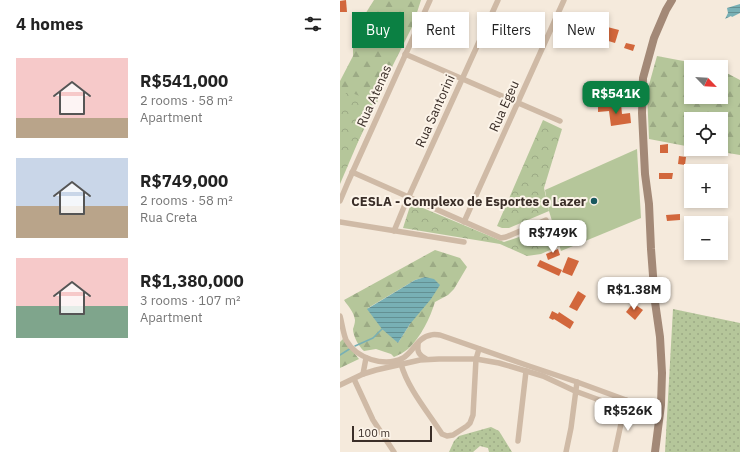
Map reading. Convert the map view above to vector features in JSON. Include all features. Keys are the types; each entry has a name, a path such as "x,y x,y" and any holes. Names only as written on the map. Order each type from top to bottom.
{"street":[{"name":"Rua Atenas","path":"340,202 352,172 430,0"},
{"name":"Rua Santorini","path":"394,231 498,0"},
{"name":"Rua Egeu","path":"464,222 564,0"},
{"path":"655,452 661,405 662,373 660,337 655,302 642,113 643,78 654,38 672,0"},
{"path":"406,54 560,121"},
{"path":"352,172 501,238 546,220"},
{"path":"340,222 464,242"},
{"path":"340,316 343,338 366,358 383,363 394,362 404,358 411,352 418,342 431,335 440,335 648,407 661,405"},
{"path":"418,342 418,353 426,360"},
{"path":"401,364 411,387 442,434 447,436 453,435 470,423 473,415 476,359 479,349"},
{"path":"364,374 366,358"},
{"path":"340,385 364,374 389,366 426,360 476,359 499,362 543,376 575,391 624,409 647,413 661,405"},
{"path":"518,441 526,371"},
{"path":"354,378 374,420 394,452"},
{"path":"566,452 571,428 577,382"},
{"path":"615,452 626,400"}],"green space":[{"path":"374,0 421,0 417,12 412,12 412,27 404,43 404,12 366,12"},
{"path":"353,48 402,48 376,105 340,178 340,81 353,56"},
{"path":"657,56 684,61 684,104 728,104 728,74 740,80 740,155 728,153 728,112 684,112 684,146 649,139 647,92"},
{"path":"347,91 375,102 340,184 340,105"},
{"path":"543,120 562,129 544,188 549,211 509,228 497,226"},
{"name":"CESLA - Complexo de Esportes e Lazer","path":"637,149 641,218 561,251 549,211 545,190"},
{"path":"411,203 504,242 570,217 568,242 541,254 527,256 500,244 403,228"},
{"path":"435,250 460,258 467,267 454,289 448,295 435,302 424,327 413,344 394,357 391,354 376,349 364,351 362,349 354,335 353,329 355,320 353,314 344,300","holes":["425,277 410,324 398,343 368,308 415,280"]},
{"path":"673,309 740,323 740,452 665,452"},
{"path":"343,339 359,359 340,368 340,342"},
{"path":"491,427 499,431 512,452 489,452 488,448 480,446 473,452 449,452 454,441 459,436"}],"water":[{"path":"740,4 740,13 725,19 728,13 727,8"},
{"path":"425,277 434,279 440,285 431,299 410,324 398,343 382,329 367,309 415,280"}],"building":[{"path":"346,0 347,12 340,12 340,1"},
{"path":"609,27 619,30 615,43 609,41"},
{"path":"626,43 635,45 633,51 624,48"},
{"path":"621,104 622,114 630,113 631,123 611,126 609,111 598,112 598,107"},
{"path":"668,144 668,153 660,153 660,145"},
{"path":"679,156 686,157 685,164 678,164"},
{"path":"659,173 673,173 672,179 659,179"},
{"path":"680,214 680,220 667,221 666,215"},
{"path":"558,249 560,255 548,260 546,254"},
{"path":"568,257 579,261 572,276 562,272"},
{"path":"540,260 562,270 559,276 537,266"},
{"path":"578,291 586,296 577,311 569,307"},
{"path":"633,303 643,310 635,320 626,312"},
{"path":"552,311 558,314 559,312 574,322 570,329 554,319 549,318"}],"waterway":[{"path":"355,346 373,338 382,329"},
{"path":"340,355 351,348"}],"place":[{"name":"CESLA - Complexo de Esportes e Lazer","path":"594,201"}]}
